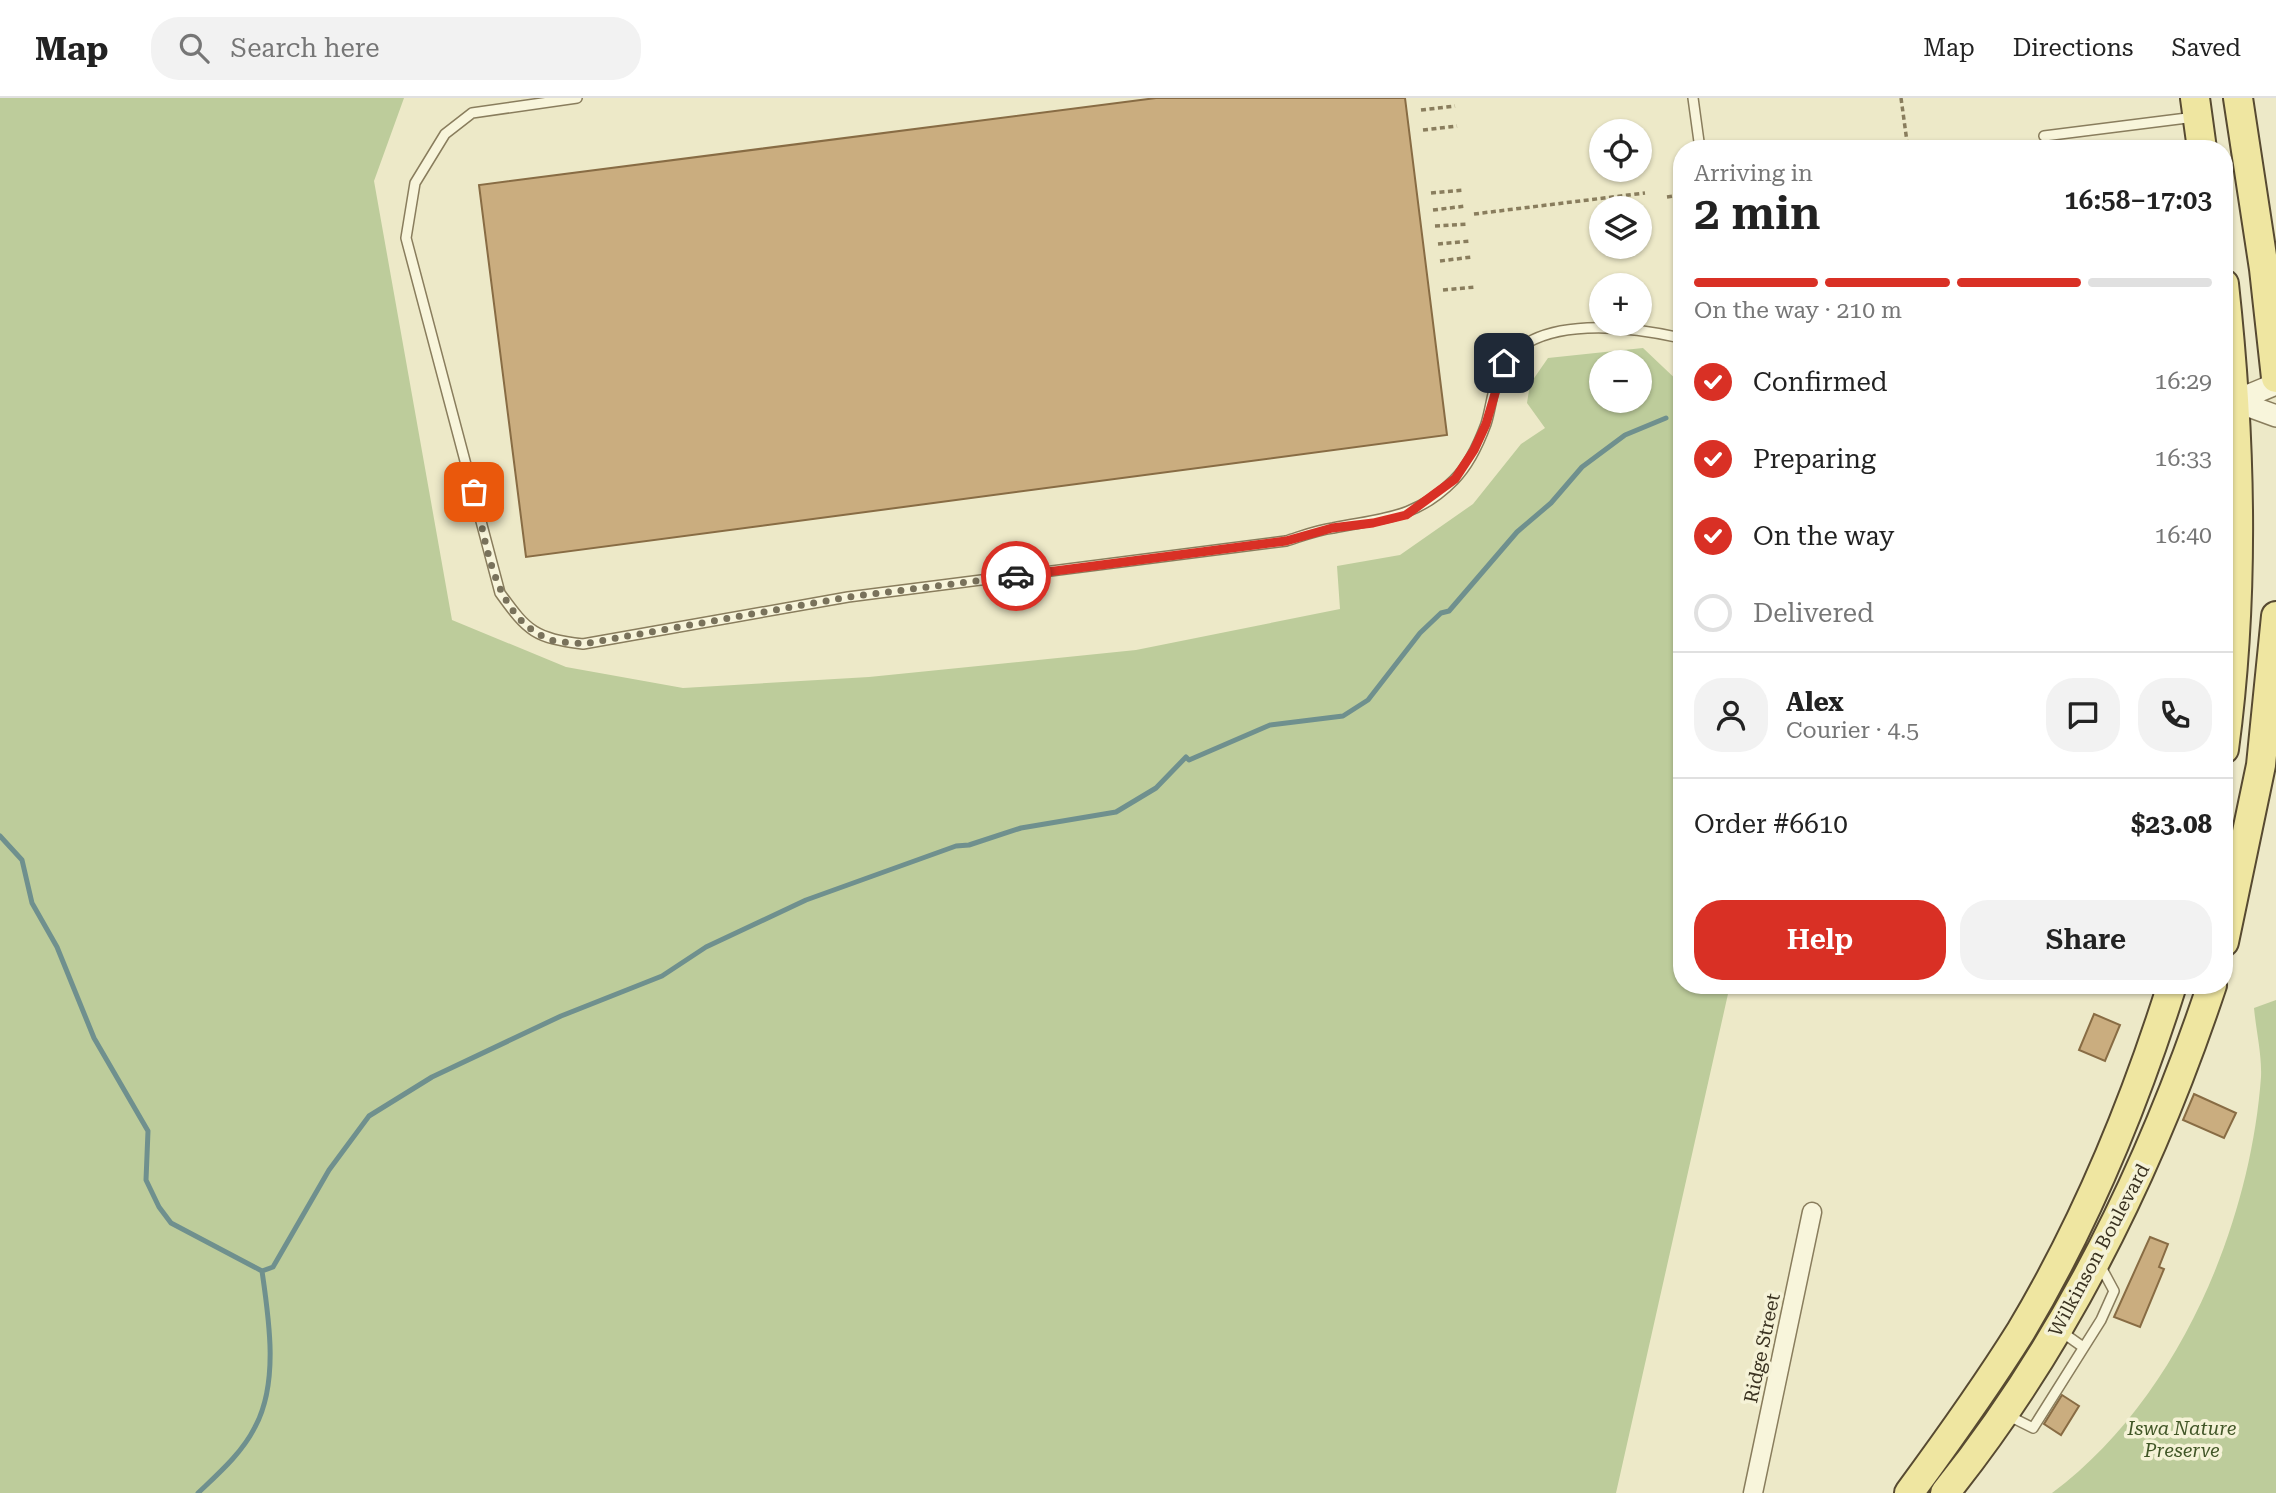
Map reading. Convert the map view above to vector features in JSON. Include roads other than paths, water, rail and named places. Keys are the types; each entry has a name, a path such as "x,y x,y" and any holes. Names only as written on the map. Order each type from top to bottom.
{"main road":[{"path":"2238,98 2270,259 2276,378"},
{"path":"2196,107 2201,140"},
{"path":"2233,418 2238,440 2238,605 2233,656"},
{"path":"2233,899 2261,765 2276,616"},
{"name":"Wilkinson Boulevard","path":"1909,1493 1985,1388 2022,1328 2099,1182 2148,1062 2169,994"},
{"name":"Wilkinson Boulevard","path":"1945,1493 2004,1414 2097,1259 2131,1193 2183,1072 2209,994"},
{"path":"2099,1182 2131,1193"}],"street":[{"path":"2233,400 2276,384"},
{"path":"2233,402 2276,416"},
{"name":"Ridge Street","path":"1753,1493 1812,1212"}],"lane":[{"path":"578,98 472,113 445,134 415,183 406,238 500,593 522,623 548,639 583,644 848,597 1302,536 1406,515 1455,479 1478,442 1504,363 1521,348 1543,336 1586,329 1622,327 1673,337"},
{"path":"1693,98 1699,140"},
{"path":"2044,136 2196,107"},
{"path":"2004,1414 2033,1428 2083,1347 2115,1290 2097,1259"},
{"path":"2057,1329 2083,1347"}],"waterway":[{"path":"262,1271 273,1267 329,1170 369,1116 432,1077 561,1016 662,976 706,947 806,900 956,846 969,845 1021,828 1116,812 1156,788 1186,757 1189,760 1270,725 1343,716 1368,700 1420,633 1441,613 1449,611 1517,532 1551,503 1582,467 1625,435 1666,418"},
{"path":"0,836 22,860 32,903 57,947 94,1038 148,1131 146,1180 159,1207 171,1223 262,1271"},
{"path":"198,1493 244,1445 262,1410 270,1371 262,1271"}],"park label":[{"name":"Iswa Nature Preserve","path":"2182,1439"}]}
